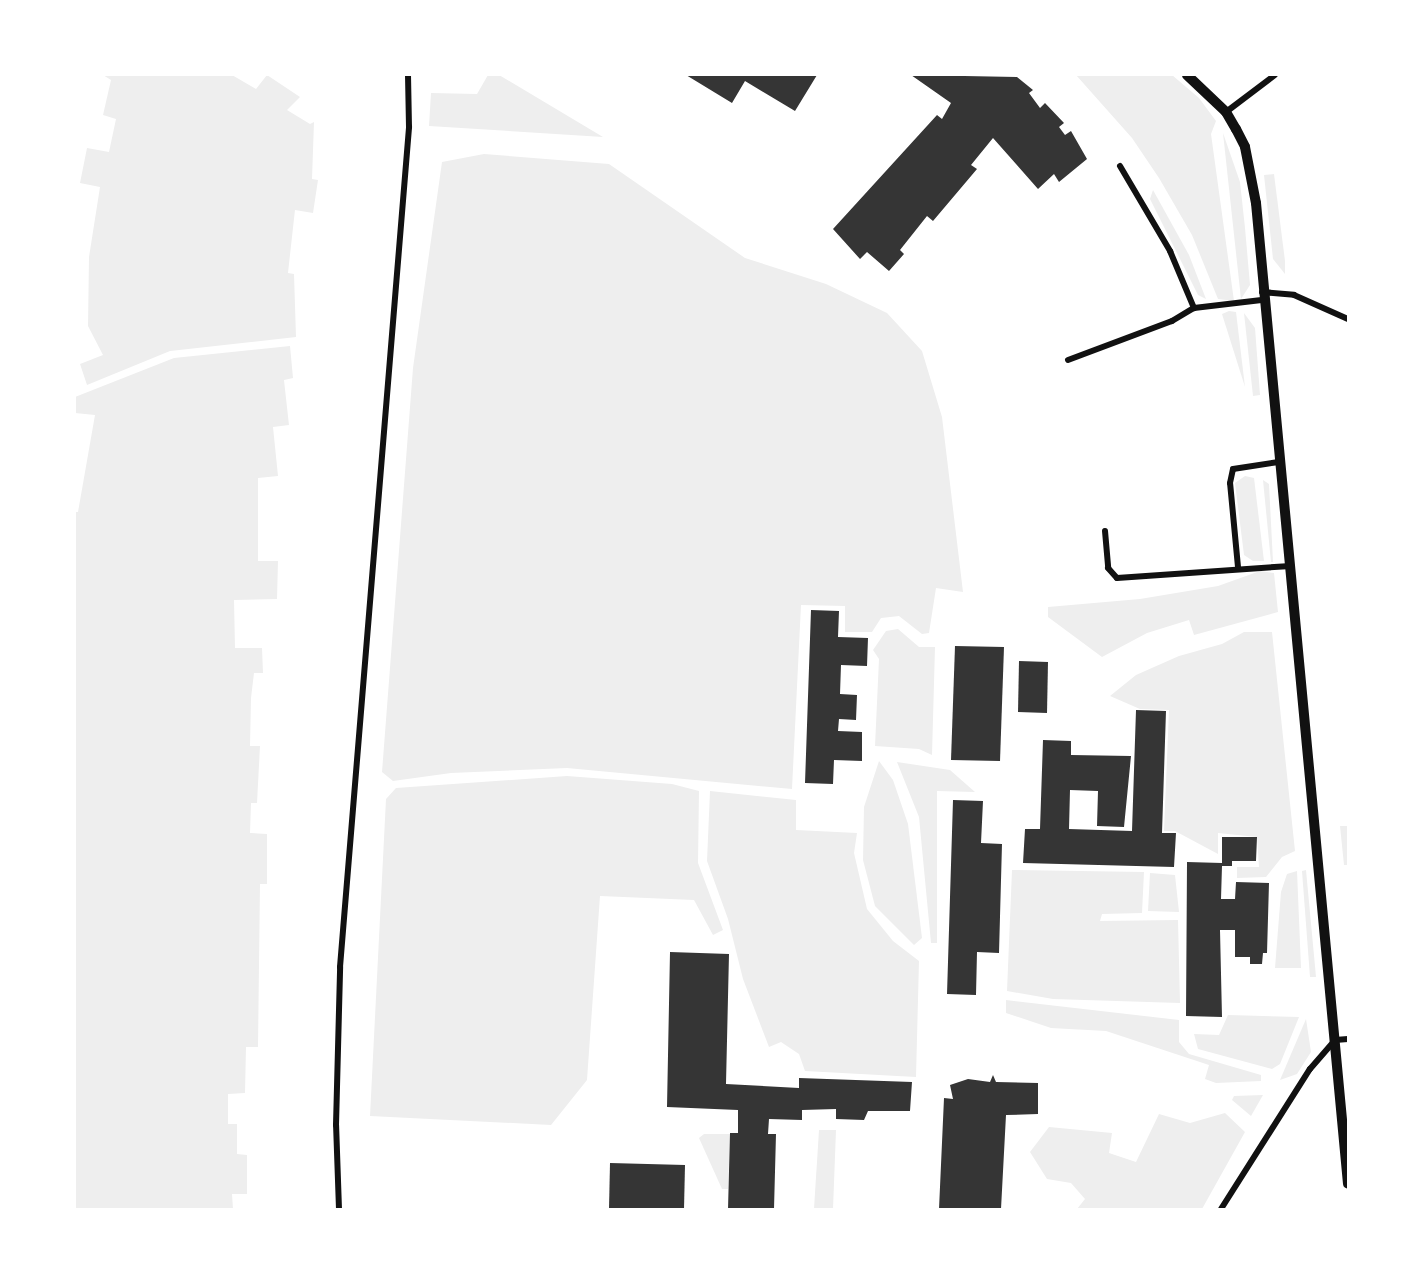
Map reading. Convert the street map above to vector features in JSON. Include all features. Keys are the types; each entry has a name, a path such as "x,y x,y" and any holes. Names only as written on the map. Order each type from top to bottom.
{"street":[{"path":"339,1209 336,1125 340,967 409,127 408,75"},
{"path":"1187,75 1226,112 1245,147 1250,168 1348,1184"},
{"path":"1226,112 1275,75"},
{"path":"1120,166 1170,251 1194,308"},
{"path":"1068,360 1172,321 1194,308 1262,296 1294,295 1348,319"},
{"path":"1238,567 1230,483 1233,469 1278,462"},
{"path":"1105,531 1108,568 1117,578 1132,580 1238,567 1287,566"},
{"path":"1221,1209 1310,1069 1335,1040 1348,1039"}],"shaded area":[{"path":"103,75 232,75 256,89 267,75 300,97 287,110 310,124 314,122 312,179 318,180 313,213 295,210 288,273 294,274 296,337 170,351 87,385 80,364 103,355 88,326 89,257 100,187 80,183 87,148 109,152 116,119 103,115 111,80"},
{"path":"488,75 499,75 603,137 429,126 431,93 477,94"},
{"path":"1076,75 1172,75 1199,98 1216,121 1211,134 1234,301 1218,299 1192,235 1159,178 1132,138"},
{"path":"1223,133 1240,182 1245,228 1250,285 1241,299"},
{"path":"484,154 609,164 745,258 826,284 887,313 922,351 942,417 963,592 936,588 929,633 922,634 899,616 881,618 872,632 845,632 845,606 801,605 792,789 567,768 451,773 393,781 382,772 413,368 442,162"},
{"path":"1274,174 1285,274 1273,259 1264,175"},
{"path":"1153,190 1189,255 1206,299 1198,295 1150,199"},
{"path":"1229,311 1236,312 1245,387 1222,314"},
{"path":"1244,313 1255,328 1260,395 1253,396"},
{"path":"290,346 293,378 284,380 289,425 273,427 278,476 258,478 258,561 278,561 277,599 234,600 235,648 262,648 263,673 254,673 251,698 250,746 260,746 257,803 251,803 250,833 267,834 267,884 260,884 258,1047 246,1047 245,1093 228,1094 228,1124 237,1124 237,1154 247,1155 247,1194 232,1194 233,1209 75,1209 75,512 78,512 95,415 75,413 75,397 174,358"},
{"path":"1245,476 1254,478 1264,561 1253,561 1244,555 1235,483"},
{"path":"1263,480 1269,484 1273,562 1271,562"},
{"path":"1260,571 1274,573 1278,612 1194,635 1189,620 1147,633 1102,657 1048,617 1048,607 1140,599 1218,586"},
{"path":"898,629 919,647 935,647 932,755 919,749 875,746 879,659 873,650 886,631"},
{"path":"1244,632 1272,632 1295,851 1282,857 1266,877 1237,878 1237,867 1259,867 1257,837 1218,833 1218,854 1175,831 1164,831 1169,710 1140,709 1110,696 1136,675 1179,656 1222,644"},
{"path":"879,761 893,780 908,824 922,938 914,945 875,906 863,860 864,807"},
{"path":"897,762 950,770 975,792 937,791 937,943 931,943 919,817"},
{"path":"567,776 672,784 699,791 698,863 723,930 713,935 694,900 600,896 587,1080 551,1125 370,1116 386,799 396,788"},
{"path":"710,791 796,800 796,830 857,833 854,853 867,909 893,941 919,961 916,1077 805,1071 799,1054 781,1042 769,1047 743,979 728,919 707,861"},
{"path":"1340,826 1348,826 1348,865 1344,865"},
{"path":"1012,870 1144,872 1142,913 1102,914 1100,921 1178,920 1180,1003 1053,999 1007,991"},
{"path":"1306,870 1316,977 1310,977 1302,871"},
{"path":"1297,871 1301,968 1275,968 1281,892 1287,874"},
{"path":"1150,873 1175,875 1179,912 1148,911"},
{"path":"1006,1000 1179,1020 1179,1042 1189,1054 1261,1075 1261,1081 1216,1083 1205,1079 1209,1065 1106,1031 1051,1028 1006,1013"},
{"path":"1228,1015 1299,1017 1280,1064 1272,1069 1198,1049 1194,1034 1219,1035"},
{"path":"1306,1019 1311,1052 1297,1074 1280,1080"},
{"path":"1263,1095 1251,1116 1232,1100 1234,1096"},
{"path":"1225,1113 1245,1132 1202,1209 1077,1209 1085,1199 1071,1183 1047,1179 1030,1152 1049,1127 1112,1133 1109,1153 1136,1162 1159,1114 1190,1123"},
{"path":"819,1130 836,1130 833,1209 814,1209"},
{"path":"704,1134 730,1134 728,1189 722,1189 699,1138"}],"building":[{"path":"686,75 817,75 795,111 745,81 732,103"},
{"path":"911,75 1017,77 1033,90 1029,93 1040,108 1045,103 1064,123 1059,127 1065,135 1071,131 1087,159 1059,182 1054,174 1038,189 993,138 971,165 977,169 933,221 927,216 900,250 904,254 889,271 867,252 860,259 833,229 937,115 942,119 951,103"},
{"path":"811,610 839,611 838,637 868,638 867,666 841,665 840,694 857,695 856,720 839,719 838,731 862,732 862,761 834,760 833,784 805,783"},
{"path":"955,646 1004,647 1000,761 951,760"},
{"path":"1019,661 1048,662 1047,713 1018,712"},
{"path":"1136,710 1166,711 1162,833 1176,833 1174,867 1023,863 1025,829 1040,829 1043,740 1071,741 1071,755 1131,756 1124,827 1097,826 1098,791 1070,790 1069,829 1132,831"},
{"path":"953,800 983,801 981,843 1002,844 999,953 977,952 976,995 947,994"},
{"path":"1222,837 1257,837 1256,861 1232,861 1232,866 1222,866 1221,899 1235,899 1236,882 1269,883 1267,953 1263,953 1262,964 1250,964 1250,957 1235,957 1235,930 1220,930 1222,1017 1186,1016 1187,862 1222,863"},
{"path":"670,952 729,954 726,1084 799,1088 799,1078 912,1082 910,1111 868,1111 864,1120 836,1119 836,1109 802,1110 802,1120 769,1119 768,1134 776,1134 774,1209 728,1209 730,1133 738,1133 738,1110 667,1107"},
{"path":"993,1075 996,1082 1038,1083 1038,1114 1006,1115 1001,1209 939,1209 944,1098 953,1099 950,1085 968,1079 990,1082"},
{"path":"610,1163 685,1165 684,1209 609,1209"}]}
